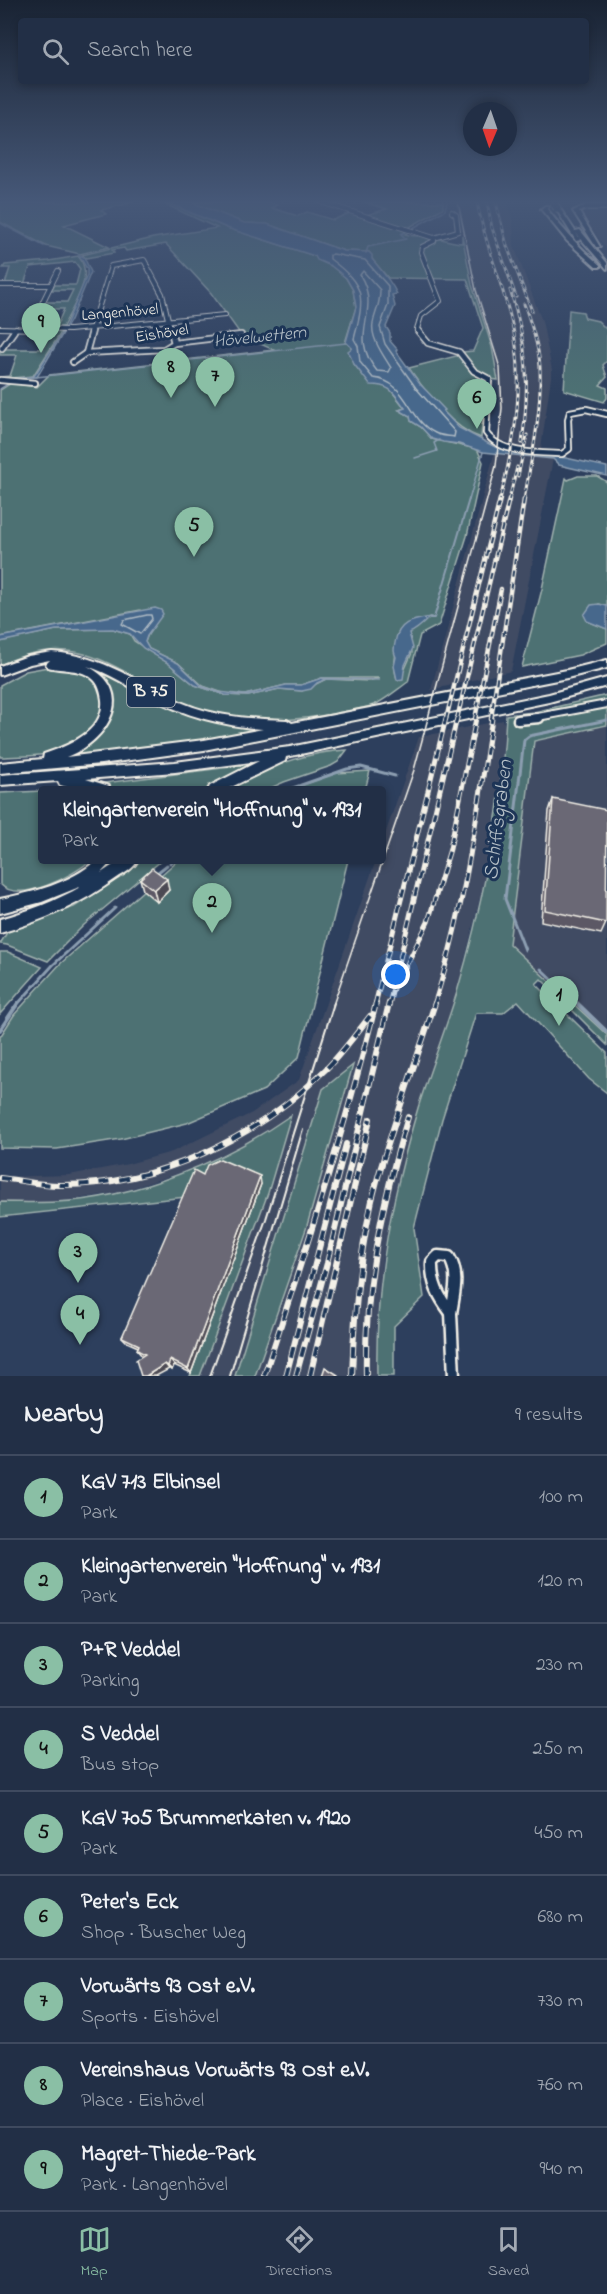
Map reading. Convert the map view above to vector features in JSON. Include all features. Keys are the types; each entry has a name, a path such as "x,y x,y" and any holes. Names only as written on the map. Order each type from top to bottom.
{"highway":[{"path":"598,266 607,276"},
{"name":"B 75","path":"0,671 34,658 76,657 96,663 171,702 198,713 248,723 306,726"},
{"name":"B 75","path":"0,768 133,756 306,726 567,674 607,663"},
{"name":"B 75","path":"0,681 15,672 37,666 71,665 88,670 101,680 106,687 109,705 102,725 78,747 60,756 0,768"},
{"path":"0,780 185,766 290,752 549,698 607,682"},
{"path":"222,786 290,752"},
{"path":"27,779 94,786"},
{"path":"0,906 56,890 101,864"},
{"path":"0,926 46,912 72,901 125,864"}],"street":[{"path":"73,362 87,353 85,350 94,328 111,266"},
{"path":"147,266 162,294 174,343"},
{"path":"427,266 440,301 438,305 421,316 417,329 428,343 459,352 474,370 489,379 486,436 492,442 504,447 562,454 569,449 568,419 570,412 586,409 607,414"},
{"path":"30,328 58,271"},
{"path":"0,285 51,285"},
{"name":"Langenhövel","path":"0,328 65,330 225,315"},
{"path":"2,348 16,328"},
{"name":"Eishövel","path":"87,353 164,349 174,343 241,335"},
{"path":"0,380 35,383"},
{"path":"518,720 534,719 607,704"},
{"path":"451,1313 454,1376"}],"shaded area":[{"path":"468,266 522,266 542,321 552,370 541,449 510,445 510,442 497,440 500,414 497,371"},
{"path":"495,451 553,459 511,671 431,690"},
{"path":"503,720 505,726 500,784 486,874 457,991 418,1108 395,1194 382,1260 376,1331 377,1376 200,1376 268,1193 290,1116 266,1133 195,1168 120,1192 58,1202 0,1202 0,1177 69,1175 128,1164 172,1152 252,1113 299,1080 375,864 386,864 386,832 419,737"},
{"path":"607,725 607,1035 509,944 534,740"}],"green space":[{"path":"37,266 30,267 24,284 5,284 10,268 3,268"},
{"path":"78,266 83,266 85,273 81,292 63,327 56,327 64,309 42,309 46,302 67,302 73,290 52,290 54,285 76,285 80,269"},
{"path":"186,266 332,266 346,278 353,290 356,307 345,343 350,344 354,364 362,374 390,389 405,408 399,410 410,416 411,421 421,427 432,439 477,449 483,462 467,536 439,625 420,635 408,682 371,706 306,718 243,719 202,710 116,667 74,652 52,650 27,654 0,665 0,642 56,630 113,629 130,634 134,641 168,663 195,685 225,695 248,696 279,689 302,691 326,679 369,681 379,678 322,678 301,685 286,685 245,695 226,694 203,686 178,663 149,649 145,642 150,629 140,610 0,637 0,390 11,383 37,387 49,375 274,350 241,335 211,293","holes":["430,617 409,633 412,653 404,671 397,679 395,662 399,632"]},
{"path":"378,266 468,266 492,347 498,380 482,375 473,367 463,352 473,351 483,328 467,279 388,278"},
{"path":"569,310 583,312 585,318 598,321 607,330 607,361 603,365 607,377 600,385 607,388 607,398 604,402 564,390"},
{"path":"56,330 62,331 33,376 0,379 0,377 10,376 17,355 0,355 0,349 43,349 48,337 52,336"},
{"path":"460,355 485,383 481,438 450,418 409,368"},
{"path":"578,476 597,476 607,482 607,606 599,604 587,621 607,629 607,643 580,655 522,667 566,478 568,480"},
{"path":"48,667 81,672 98,683 103,702 97,722 84,739 62,750 42,755 0,757 0,685 26,671"},
{"path":"101,672 141,692 195,715 257,728 257,730 176,744 77,757 76,754 106,729 112,718 115,696"},
{"path":"607,695 607,725 534,741 509,944 607,1035 607,1045 541,979 536,984 607,1053 607,1093 589,1079 518,1001 503,1013 476,1013 442,1119 414,1228 424,1297 394,1326 394,1376 377,1376 382,1273 393,1208 418,1108 457,992 483,890 496,820 506,715 534,712"},
{"path":"347,750 338,762 331,766 275,786 233,786 284,763 331,751"},
{"path":"254,764 213,786 108,786 104,783"},
{"path":"370,771 366,786 300,786 336,773"},
{"path":"38,791 38,864 86,864 60,880 33,890 9,890 0,884 0,793"},
{"path":"133,864 157,864 84,925 48,961 0,944 9,929 74,907 98,892"},
{"path":"173,864 347,864 299,1057 264,1090 187,1123 121,1139 57,1149 0,1148 0,1037 14,1015 60,964"},
{"path":"0,952 8,952 42,967 0,1014"},
{"path":"353,1065 306,1229 255,1376 235,1376 323,1089"},
{"path":"291,1115 268,1193 200,1376 190,1376 261,1184 186,1197 0,1217 0,1202 85,1199 148,1185 209,1162 266,1132"}],"water":[{"path":"85,266 88,266 91,272 71,320 37,377 13,379 34,376 64,330 87,275"},
{"path":"331,266 378,266 389,280 397,294 392,295 395,306 386,327 390,333 390,341 420,384 459,428 497,448 566,458 607,467 607,476 559,465 553,459 483,452 459,444 432,439 421,427 411,421 410,416 399,410 405,408 391,390 383,386 370,385 354,364 348,351 352,348 346,342 356,307 353,290 346,278"},
{"path":"591,605 607,606 607,629 587,621 584,615"},
{"path":"155,608 161,610 163,614 147,636 145,642 149,649 178,663 202,686 219,692 245,695 286,685 301,685 322,678 380,680 326,679 311,689 302,691 279,689 248,696 225,695 195,685 168,663 143,648 130,634 113,629 56,630 0,642 0,637"},
{"path":"430,617 409,633 413,648 405,665 403,679 397,680 394,650 399,630 407,623"}],"building":[{"path":"553,799 607,810 606,923 545,910"},
{"path":"152,868 167,879 154,890 140,879"},
{"path":"220,1159 260,1176 188,1369 170,1360 168,1366 165,1364 146,1376 141,1376 136,1360 145,1354 137,1350 139,1345 122,1337 194,1170 203,1175 207,1165"},
{"path":"325,1367 338,1375 338,1376 322,1376"}],"waterway":[{"name":"Hövelwettern","path":"36,377 346,343"},
{"path":"0,377 6,377"},
{"name":"Hövelwettern","path":"0,389 18,378"},
{"path":"415,458 437,451 434,443 439,440"},
{"path":"469,500 483,452"},
{"path":"430,618 434,618 469,499"},
{"name":"Schiffsgraben","path":"525,950 505,899 524,740 529,736 607,720"},
{"path":"298,786 347,769 361,767 395,776"},
{"path":"157,873 167,865"},
{"path":"17,1005 53,965 115,908"},
{"name":"Schiffsgraben","path":"541,969 579,1005"},
{"path":"0,1030 18,1003"},
{"name":"Schiffsgraben","path":"577,1003 607,1032"}],"tram line":[{"path":"386,851 414,770 496,466 502,408 500,368 476,290 471,266"},
{"path":"333,1005 382,864"},
{"path":"210,1376 266,1219 334,1003"},
{"path":"230,1376 303,1129"}],"railway":[{"path":"495,266 510,316 518,362 517,408 500,500"},
{"path":"505,266 516,297"},
{"path":"515,266 532,311"},
{"path":"510,290 521,329 526,366 525,423 522,443"},
{"path":"524,304 538,351 540,384 536,434 524,500"},
{"path":"518,476 527,435"},
{"path":"509,500 517,467"},
{"path":"446,719 500,499"},
{"path":"457,719 509,499"},
{"path":"491,719 524,499"},
{"path":"475,719 501,589"},
{"path":"375,1005 446,718"},
{"path":"389,1005 457,718"},
{"path":"400,978 428,922 450,849 476,718"},
{"path":"434,1005 462,899 492,718"},
{"path":"264,1376 324,1191 376,1003"},
{"path":"296,1376 327,1263 389,1003"},
{"path":"352,1376 359,1276 372,1201 391,1134 435,1003"},
{"path":"0,1178 52,1185 96,1183 133,1177 169,1167 204,1153 237,1136 299,1094 332,1063 370,1016"},
{"path":"366,1376 368,1310 376,1245 390,1181 408,1117"},
{"path":"310,1376 370,1119"},
{"path":"286,1376 346,1144"}],"place":[{"name":"Magret-Thiede-Park","path":"41,353"},
{"name":"Vereinshaus Vorwärts 93 Ost e.V.","path":"171,398"},
{"name":"Vorwärts 93 Ost e.V.","path":"215,407"},
{"name":"Peter's Eck","path":"477,429"},
{"name":"KGV 705 Brummerkaten v. 1920","path":"194,557"},
{"name":"Kleingartenverein \"Hoffnung\" v. 1931","path":"212,933"},
{"name":"KGV 713 Elbinsel","path":"559,1026"},
{"name":"P+R Veddel","path":"78,1283"},
{"name":"S Veddel","path":"80,1345"}]}
